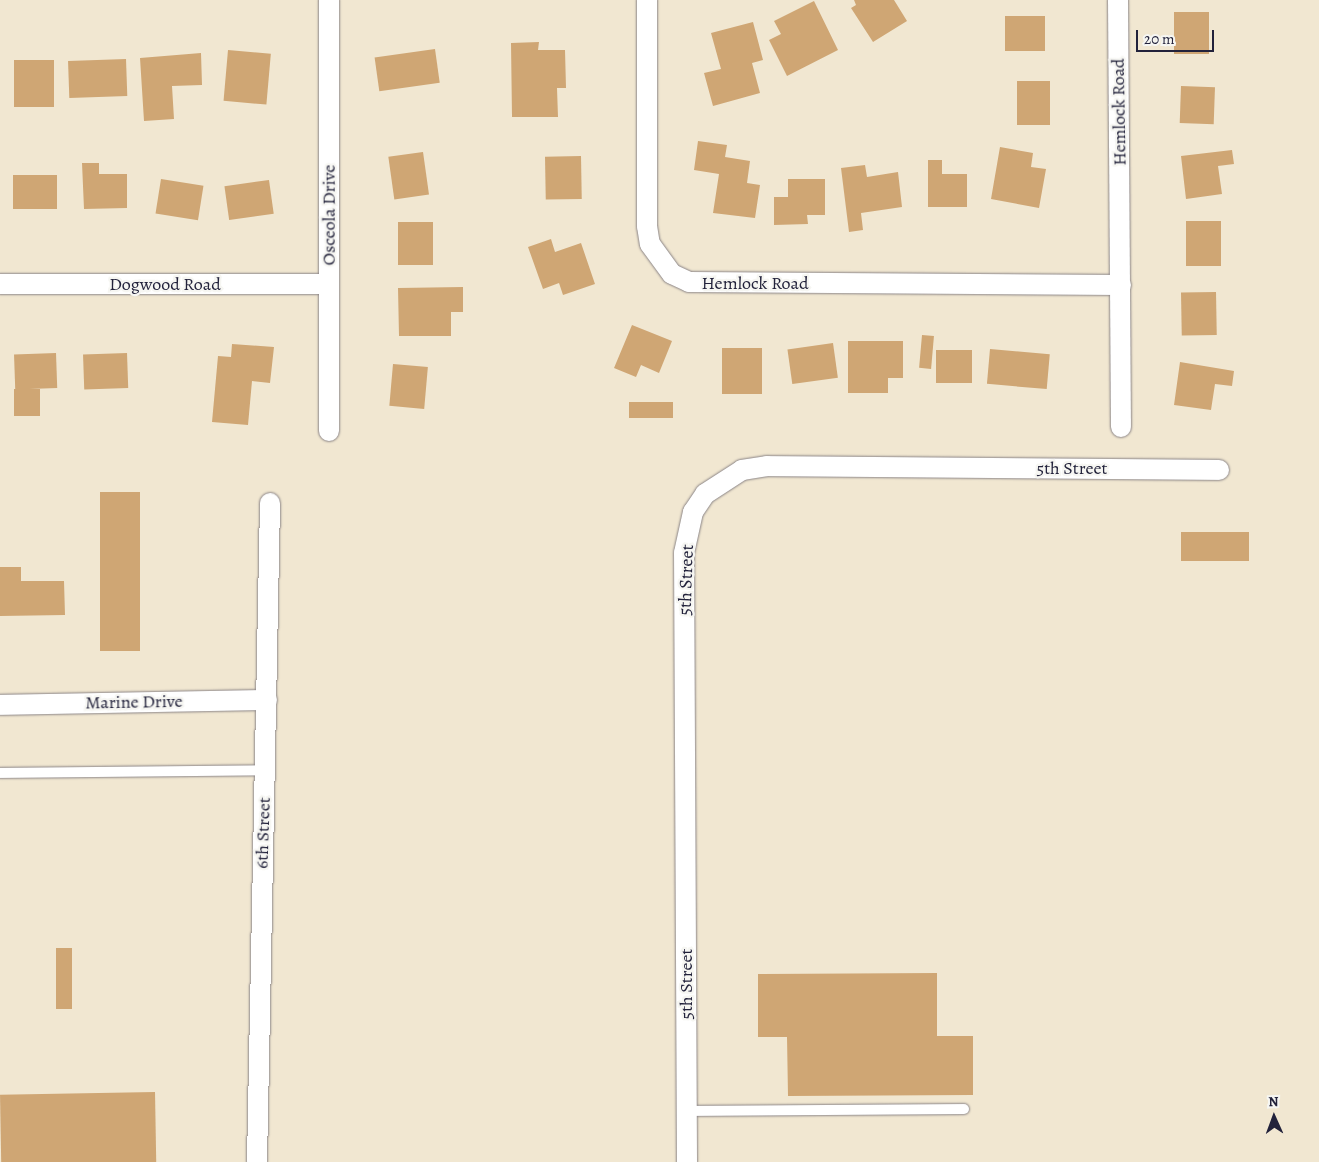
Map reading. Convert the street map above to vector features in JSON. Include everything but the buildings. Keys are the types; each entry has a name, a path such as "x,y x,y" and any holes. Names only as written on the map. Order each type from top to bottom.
{"street":[{"name":"Osceola Drive","path":"329,0 329,431"},
{"name":"Hemlock Road","path":"647,0 647,226 650,244 672,274 689,282 1121,284"},
{"name":"Hemlock Road","path":"1118,0 1121,428"},
{"name":"Dogwood Road","path":"0,284 329,284"},
{"name":"5th Street","path":"687,1162 684,553 693,512 705,494 735,473 767,466 1220,470"},
{"name":"6th Street","path":"257,1162 270,503"},
{"name":"Marine Drive","path":"0,704 267,700"}],"lane":[{"path":"0,773 265,770"},
{"path":"687,1111 964,1109"}]}
